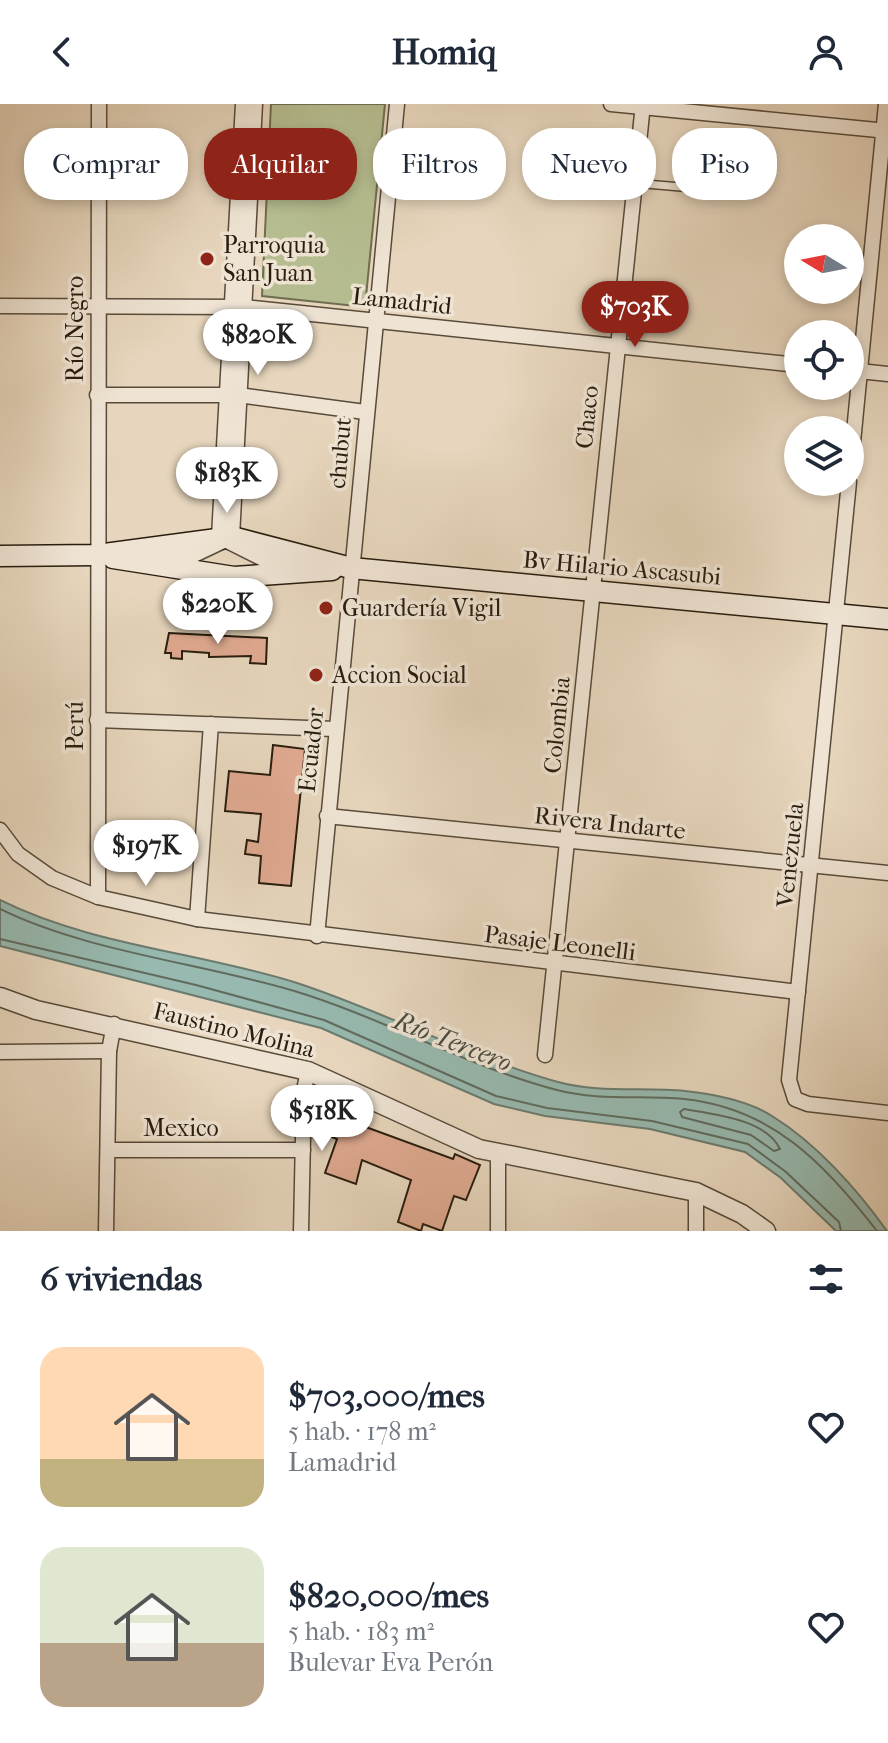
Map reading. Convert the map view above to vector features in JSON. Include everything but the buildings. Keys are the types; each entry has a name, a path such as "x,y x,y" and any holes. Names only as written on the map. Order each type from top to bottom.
{"main road":[{"path":"0,556 97,555 225,538 351,568"},
{"path":"97,555 234,577 351,568"},
{"name":"Bv Hilario Ascasubi","path":"351,568 888,619"}],"street":[{"name":"Río Negro","path":"97,555 99,104"},
{"path":"238,308 243,104"},
{"path":"225,538 231,396 255,104"},
{"name":"chubut","path":"351,568 397,104"},
{"path":"611,104 886,131"},
{"path":"861,320 886,131 886,104"},
{"name":"Chaco","path":"640,128 643,106"},
{"name":"Chaco","path":"592,591 632,200"},
{"name":"Lamadrid","path":"0,306 238,308 784,364"},
{"path":"864,371 888,374"},
{"path":"97,395 231,396 365,412"},
{"name":"Venezuela","path":"848,496 789,1080 795,1099 808,1104 888,1113"},
{"path":"151,564 194,555 225,538"},
{"path":"225,538 299,572"},
{"name":"Perú","path":"97,555 98,897"},
{"name":"Ecuador","path":"317,936 351,568"},
{"name":"Colombia","path":"545,1055 592,591"},
{"path":"97,720 335,729"},
{"path":"197,919 211,724"},
{"name":"Rivera Indarte","path":"327,816 888,873"},
{"name":"Pasaje Leonelli","path":"0,830 18,854 36,868 98,897 197,919 317,936 798,992"},
{"name":"Faustino Molina","path":"0,997 36,1010 114,1024 308,1071 498,1155 660,1182 696,1192 742,1214 766,1231"},
{"path":"106,1231 109,1051 114,1024"},
{"path":"0,1052 109,1051"},
{"path":"301,1231 308,1071"},
{"name":"Mexico","path":"108,1150 303,1150"},
{"path":"498,1155 498,1231"},
{"path":"696,1192 696,1231"}],"green space":[{"path":"271,104 385,104 383,128 373,128 373,200 376,200 365,307 262,296 266,200 357,200 357,128 270,128"}],"water":[{"path":"0,900 72,928 297,983 492,1060 558,1082 589,1087 696,1092 752,1106 788,1127 820,1153 863,1199 887,1231 836,1231 781,1178 745,1152 650,1129 545,1116 494,1104 321,1028 0,946"}],"place":[{"name":"Parroquia San Juan","path":"207,259"},
{"name":"Guardería Vigil","path":"326,608"},
{"name":"Accion Social","path":"316,675"}],"water label":[{"name":"Río Tercero","path":"453,1041"}]}
